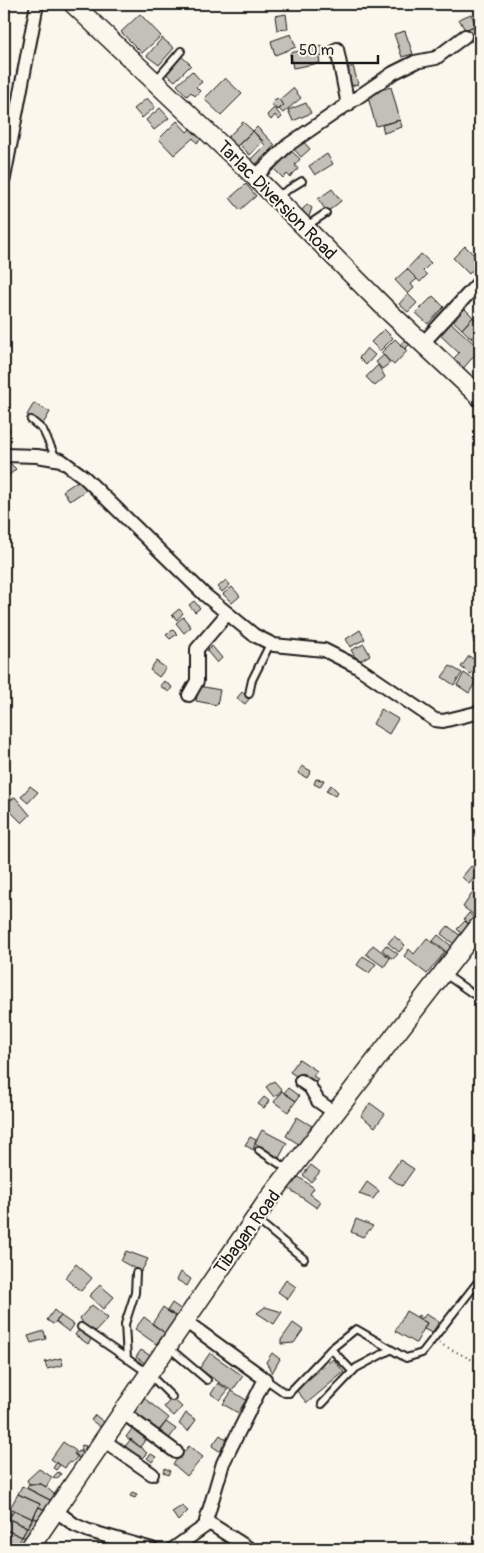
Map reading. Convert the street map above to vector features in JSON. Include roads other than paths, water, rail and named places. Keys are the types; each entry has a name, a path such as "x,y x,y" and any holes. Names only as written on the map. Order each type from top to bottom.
{"main road":[{"name":"Tarlac Diversion Road","path":"73,4 255,177 304,228 480,397"},
{"name":"Tibagan Road","path":"29,1549 255,1218 480,925"}],"street":[{"path":"4,178 37,4"},
{"path":"255,177 288,145 393,73 415,62 436,58 465,36"},
{"path":"337,49 348,105"},
{"path":"423,344 480,282"},
{"path":"4,455 56,458 84,477 170,562 227,614 254,635 270,644 324,650 356,666 435,720 480,712"},
{"path":"189,694 197,681 197,649 227,614"},
{"path":"301,1081 310,1087 318,1101 335,1113"},
{"path":"185,1321 265,1379 224,1463 206,1520 208,1524 250,1549"},
{"path":"122,1412 176,1452"},
{"path":"103,1440 152,1474"},
{"path":"55,1510 75,1525 89,1531 152,1549"},
{"path":"172,1549 208,1524"}],"lane":[{"path":"155,81 181,51"},
{"path":"275,198 302,181"},
{"path":"304,228 326,213"},
{"path":"31,420 43,430 56,458"},
{"path":"249,694 252,680 270,644"},
{"path":"444,974 473,994"},
{"path":"259,1150 291,1172"},
{"path":"255,1218 304,1259"},
{"path":"127,1358 125,1324 135,1293 136,1273"},
{"path":"265,1379 285,1393 289,1393 331,1349 356,1329 406,1358 417,1357 433,1340 480,1279"},
{"path":"81,1326 148,1373 172,1398"},
{"path":"167,1347 208,1380"},
{"path":"331,1349 352,1372"},
{"path":"322,1404 352,1372 390,1350"}],"waterway":[{"path":"4,22 7,4"}]}
